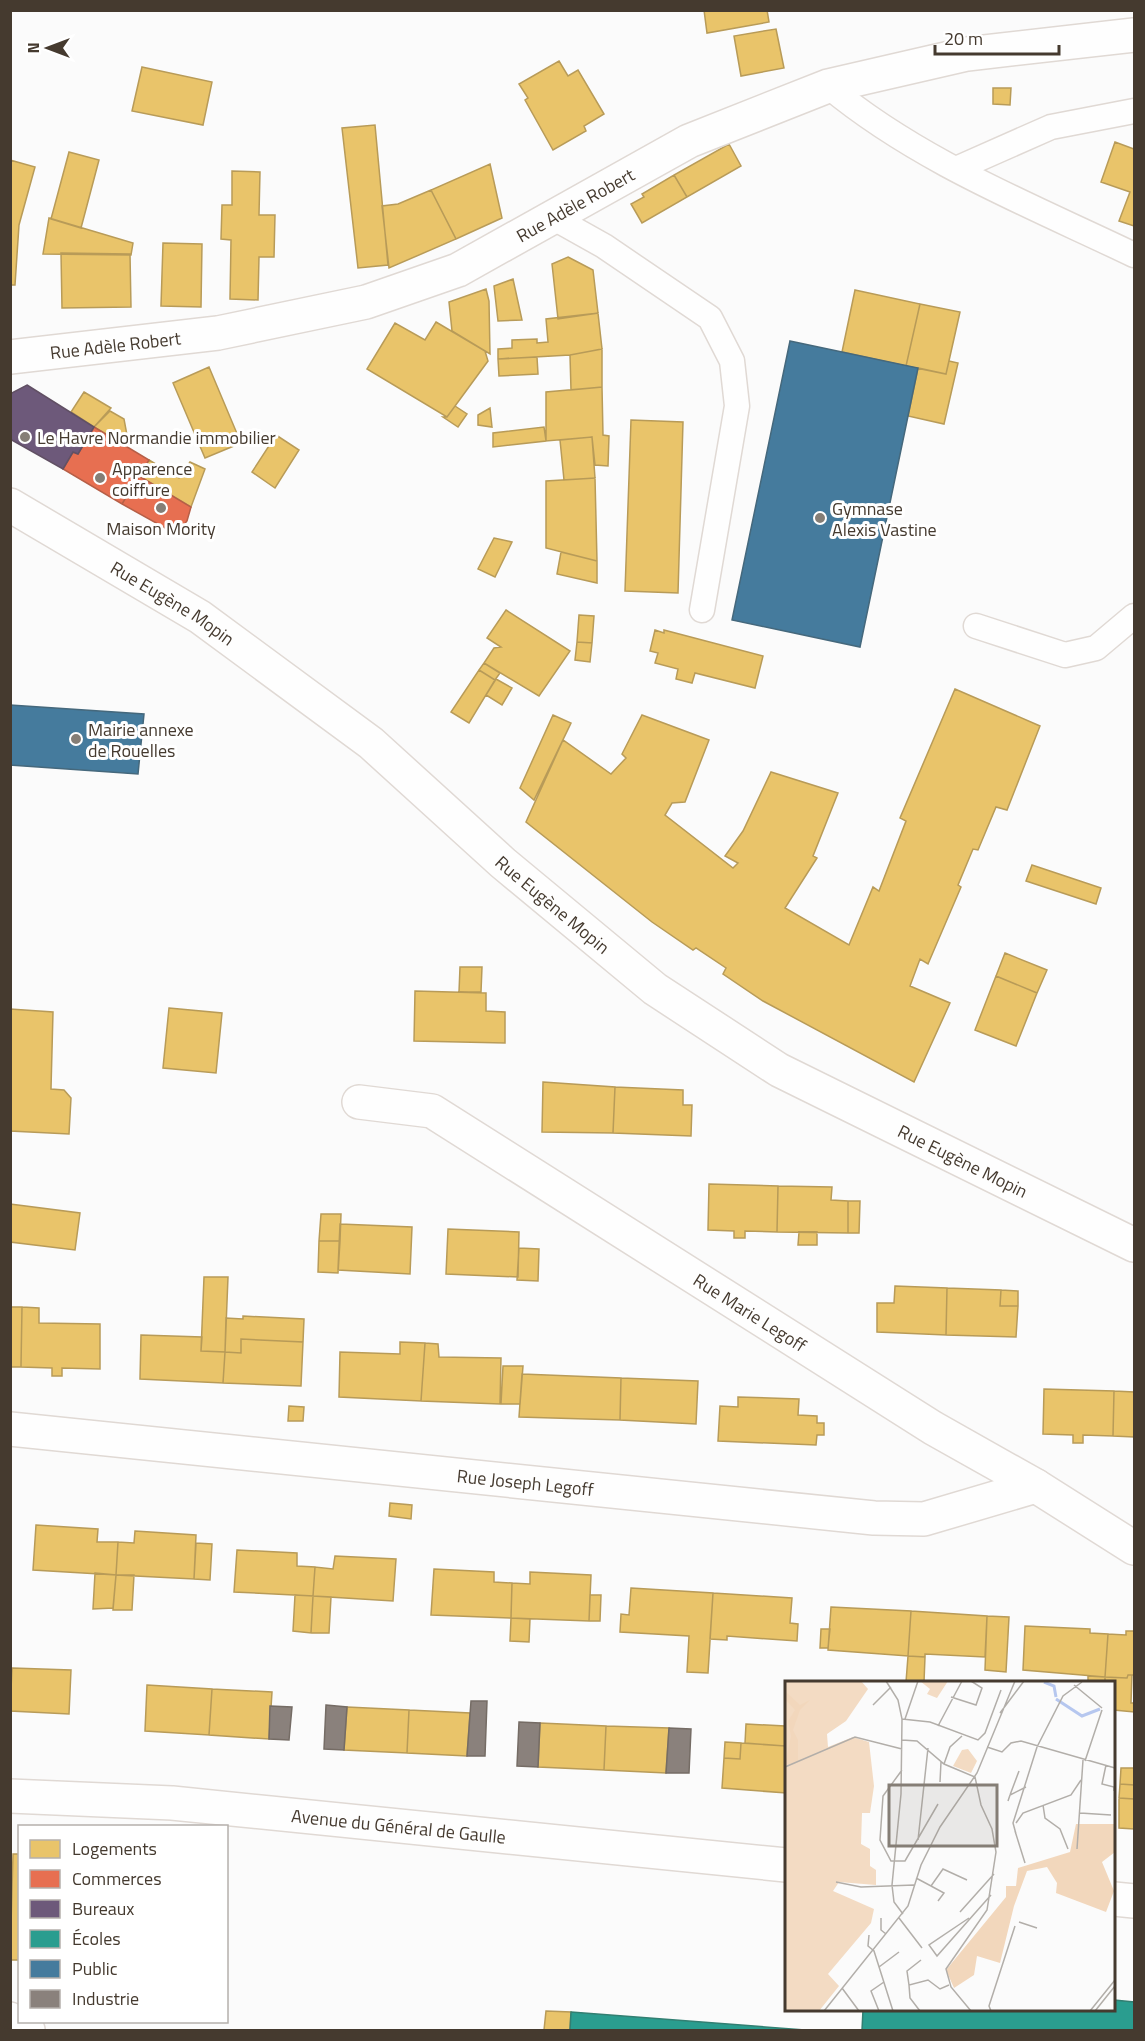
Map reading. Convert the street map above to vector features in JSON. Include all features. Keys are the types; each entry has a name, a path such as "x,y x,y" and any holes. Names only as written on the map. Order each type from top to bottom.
{"street":[{"name":"Rue Adèle Robert","path":"10,357 218,333 366,302 458,270 689,141 828,86 967,54 1134,35"},
{"name":"Rue Eugène Mopin","path":"10,505 200,617 371,743 503,863 665,995 778,1070 1134,1245"},
{"name":"Rue Marie Legoff","path":"359,1102 432,1111 933,1428 1036,1486 1134,1548"},
{"name":"Rue Joseph Legoff","path":"10,1429 874,1518 924,1519 1036,1486"},
{"name":"Avenue du Général de Gaulle","path":"10,1796 172,1803 785,1865"},
{"path":"1115,1899 1134,1901"},
{"path":"10,2019 28,2031"}],"lane":[{"path":"828,86 861,113 931,157 1134,255"},
{"path":"956,170 1051,127 1134,111"},
{"path":"554,218 604,246 710,318 732,361 737,406 702,610"},
{"path":"976,626 1065,655 1096,648 1134,616"}],"building: Logements":[{"path":"704,10 767,10 769,22 707,33"},
{"path":"776,29 784,68 741,76 734,36"},
{"path":"559,61 568,76 578,70 604,114 584,126 586,131 553,150 525,100 528,98 519,84"},
{"path":"142,67 212,82 203,125 132,111"},
{"path":"993,88 1011,88 1010,105 993,104"},
{"path":"375,125 388,265 358,268 342,128"},
{"path":"1115,142 1134,149 1134,226 1119,221 1130,192 1101,182"},
{"path":"729,144 741,166 687,197 674,175"},
{"path":"69,152 99,160 81,228 51,219"},
{"path":"10,160 35,167 19,225 15,285 10,285"},
{"path":"490,164 502,218 456,239 431,190"},
{"path":"232,171 260,172 259,215 275,215 274,257 259,257 258,300 230,299 231,240 221,239 222,205 232,205"},
{"path":"674,175 687,197 642,223 631,204 644,197 642,194"},
{"path":"431,190 456,239 389,268 382,206 398,204"},
{"path":"49,218 133,243 131,255 43,254"},
{"path":"163,243 202,244 201,307 161,306"},
{"path":"61,253 130,254 131,307 62,308"},
{"path":"568,257 593,270 598,313 558,319 552,264"},
{"path":"513,279 522,320 498,321 494,286"},
{"path":"486,289 489,301 490,354 452,331 449,302"},
{"path":"855,290 920,304 906,366 842,352"},
{"path":"920,304 960,312 946,374 906,366"},
{"path":"598,313 602,349 570,355 498,359 498,349 512,348 512,340 537,339 537,343 548,342 546,319"},
{"path":"436,322 485,351 488,361 447,417 367,369 395,323 425,340"},
{"path":"602,349 602,387 571,390 570,355"},
{"path":"537,357 538,374 499,376 498,359"},
{"path":"949,361 958,363 944,424 908,416 918,368 946,374"},
{"path":"209,367 241,443 205,458 173,383"},
{"path":"602,387 603,435 609,436 608,466 595,465 592,437 546,441 546,392"},
{"path":"84,392 111,408 94,427 71,412"},
{"path":"455,406 467,414 458,427 443,417 447,417"},
{"path":"490,408 492,427 478,425 478,415"},
{"path":"110,411 124,419 127,435 122,444 94,427"},
{"path":"631,420 683,422 678,593 625,591"},
{"path":"544,427 546,441 493,447 493,433"},
{"path":"276,435 299,450 275,488 252,472"},
{"path":"592,437 595,478 564,480 560,440"},
{"path":"149,460 179,478 190,462 205,469 191,507 139,476"},
{"path":"595,478 597,561 546,548 546,481"},
{"path":"494,538 512,542 495,577 478,569"},
{"path":"561,552 597,561 597,583 557,574"},
{"path":"506,610 570,651 539,696 484,663 494,648 501,647 487,638"},
{"path":"579,615 594,616 592,643 577,642"},
{"path":"655,630 664,633 664,630 763,656 755,688 695,673 692,683 676,679 678,669 655,663 658,653 650,651"},
{"path":"577,642 592,643 590,662 575,660"},
{"path":"484,663 500,673 495,680 479,670"},
{"path":"479,670 495,680 469,723 451,712"},
{"path":"496,679 512,688 502,705 486,695"},
{"path":"955,689 1040,726 1007,810 996,807 978,850 973,849 958,885 961,887 928,964 920,959 910,986 950,1003 914,1082 763,1001 723,974 726,968 696,948 693,950 652,922 526,822 563,740 611,774 626,758 622,754 642,715 709,740 685,802 672,803 665,815 733,868 738,863 725,856 743,831 771,772 838,793 813,856 817,858 785,908 849,945 873,887 879,891 906,821 900,818"},
{"path":"553,715 571,723 534,800 520,788"},
{"path":"1032,865 1101,888 1096,904 1026,881"},
{"path":"1005,953 1047,970 1037,993 996,976"},
{"path":"460,967 482,967 481,992 459,992"},
{"path":"996,976 1037,993 1016,1046 975,1030"},
{"path":"415,991 486,993 486,1011 505,1012 505,1043 414,1041"},
{"path":"169,1008 222,1013 216,1073 163,1068"},
{"path":"10,1009 53,1012 51,1089 64,1090 71,1098 69,1134 10,1131"},
{"path":"543,1082 615,1087 613,1133 542,1132"},
{"path":"615,1087 683,1090 683,1105 692,1105 691,1136 613,1133"},
{"path":"709,1184 778,1186 777,1232 745,1231 745,1238 734,1238 734,1231 708,1230"},
{"path":"778,1186 832,1187 831,1200 848,1201 848,1233 777,1232"},
{"path":"848,1201 860,1201 859,1233 848,1233"},
{"path":"10,1204 80,1213 75,1250 10,1242"},
{"path":"321,1214 341,1214 340,1241 319,1241"},
{"path":"340,1224 412,1227 410,1274 338,1270"},
{"path":"448,1229 519,1232 518,1277 446,1274"},
{"path":"799,1232 817,1232 817,1245 798,1245"},
{"path":"319,1241 340,1241 338,1273 318,1272"},
{"path":"519,1248 539,1249 538,1281 517,1280"},
{"path":"204,1277 228,1277 225,1352 201,1351"},
{"path":"895,1286 947,1288 946,1335 877,1332 877,1303 894,1303"},
{"path":"947,1288 1001,1290 1000,1306 1018,1306 1016,1337 946,1335"},
{"path":"1001,1290 1018,1291 1018,1306 1000,1306"},
{"path":"10,1307 22,1307 21,1367 10,1367"},
{"path":"22,1307 39,1308 39,1323 100,1324 100,1369 62,1368 62,1376 52,1376 52,1368 21,1367"},
{"path":"243,1316 304,1319 303,1342 241,1339 241,1353 225,1352 226,1318 243,1319"},
{"path":"141,1335 202,1337 201,1351 225,1352 223,1383 140,1379"},
{"path":"241,1339 303,1342 301,1386 223,1383 225,1352 241,1353"},
{"path":"400,1342 425,1343 421,1401 339,1397 340,1352 400,1354"},
{"path":"425,1343 438,1344 439,1357 501,1358 500,1404 421,1401"},
{"path":"503,1366 523,1366 520,1404 501,1404"},
{"path":"522,1374 621,1378 620,1420 519,1417"},
{"path":"621,1378 698,1381 696,1424 620,1420"},
{"path":"1044,1389 1114,1391 1113,1436 1083,1435 1083,1443 1073,1443 1073,1435 1043,1434"},
{"path":"1114,1391 1134,1392 1134,1437 1113,1436"},
{"path":"738,1397 799,1399 798,1415 817,1416 817,1423 824,1423 824,1435 817,1435 816,1445 718,1441 720,1406 738,1407"},
{"path":"289,1406 304,1407 303,1421 288,1421"},
{"path":"390,1503 412,1505 411,1519 389,1516"},
{"path":"36,1525 98,1529 97,1542 118,1542 116,1575 33,1570"},
{"path":"135,1531 196,1535 194,1579 116,1575 118,1542 134,1543"},
{"path":"196,1543 212,1544 210,1580 194,1579"},
{"path":"237,1550 297,1553 297,1566 315,1567 313,1596 234,1592"},
{"path":"335,1556 396,1559 393,1601 313,1596 315,1567 333,1569"},
{"path":"434,1569 494,1572 494,1582 512,1583 511,1618 431,1615"},
{"path":"530,1572 591,1575 589,1621 511,1618 512,1583 530,1584"},
{"path":"95,1573 116,1575 113,1608 93,1609"},
{"path":"116,1575 134,1575 132,1610 113,1610"},
{"path":"631,1588 713,1593 708,1673 687,1672 689,1636 620,1632 621,1614 629,1615"},
{"path":"713,1593 792,1598 790,1623 798,1624 797,1641 727,1636 727,1640 710,1639"},
{"path":"295,1595 313,1596 311,1633 293,1631"},
{"path":"590,1595 601,1595 600,1621 589,1621"},
{"path":"313,1596 331,1597 329,1633 311,1633"},
{"path":"831,1607 911,1611 908,1656 828,1650"},
{"path":"911,1611 987,1616 985,1657 925,1654 925,1657 908,1656"},
{"path":"987,1616 1009,1617 1006,1672 985,1670"},
{"path":"511,1618 530,1619 529,1642 510,1641"},
{"path":"1025,1626 1090,1629 1090,1633 1108,1634 1105,1677 1023,1670"},
{"path":"821,1629 830,1629 828,1648 820,1648"},
{"path":"1126,1631 1134,1631 1134,1675 1128,1675 1127,1678 1105,1677 1108,1634 1126,1635"},
{"path":"908,1656 925,1657 924,1681 906,1681"},
{"path":"12,1668 71,1670 69,1714 10,1711"},
{"path":"1128,1675 1132,1675 1131,1703 1134,1703 1134,1712 1115,1710 1115,1681 1105,1681 1105,1677 1127,1678"},
{"path":"1088,1676 1105,1677 1105,1681 1088,1681"},
{"path":"147,1685 212,1689 209,1735 145,1731"},
{"path":"212,1689 272,1692 269,1739 209,1735"},
{"path":"347,1707 409,1710 407,1753 344,1750"},
{"path":"409,1710 470,1713 467,1756 407,1753"},
{"path":"540,1723 606,1726 604,1770 538,1767"},
{"path":"746,1724 785,1726 785,1746 745,1743"},
{"path":"606,1726 669,1728 666,1773 604,1770"},
{"path":"725,1742 741,1743 740,1759 724,1758"},
{"path":"741,1743 785,1746 785,1793 722,1788 724,1758 740,1759"},
{"path":"1121,1768 1134,1768 1134,1785 1120,1784"},
{"path":"1120,1784 1134,1785 1134,1799 1119,1798"},
{"path":"1119,1798 1134,1799 1134,1829 1119,1828"},
{"path":"13,1854 18,1854 18,1960 10,1960"},
{"path":"546,2011 571,2012 570,2030 544,2030"}],"building: Commerces":[{"path":"94,427 149,460 122,504 63,469 73,452 78,454"},
{"path":"139,476 191,507 187,521 176,534 122,504"}],"building: Bureaux":[{"path":"27,385 94,427 78,454 73,452 63,469 10,439 10,394"}],"building: Écoles":[{"path":"1115,2000 1134,2002 1134,2030 862,2030 863,2011 1115,2011"},
{"path":"571,2012 805,2030 570,2030"}],"building: Public":[{"name":"Gymnase Alexis Vastine","path":"790,341 918,368 860,647 732,620"},
{"name":"Mairie annexe de Rouelles","path":"10,705 144,714 138,774 10,765"}],"building: Industrie":[{"path":"471,1701 487,1701 485,1756 467,1756"},
{"path":"326,1705 347,1707 344,1750 324,1749"},
{"path":"270,1706 292,1707 289,1740 269,1739"},
{"path":"519,1722 540,1723 538,1767 517,1766"},
{"path":"669,1728 691,1729 689,1773 666,1773"}],"place":[{"name":"Le Havre Normandie immobilier","path":"25,437"},
{"name":"Apparence coiffure","path":"100,478"},
{"name":"Maison Mority","path":"161,508"},
{"name":"Gymnase Alexis Vastine","path":"820,518"},
{"name":"Mairie annexe de Rouelles","path":"76,739"}]}
